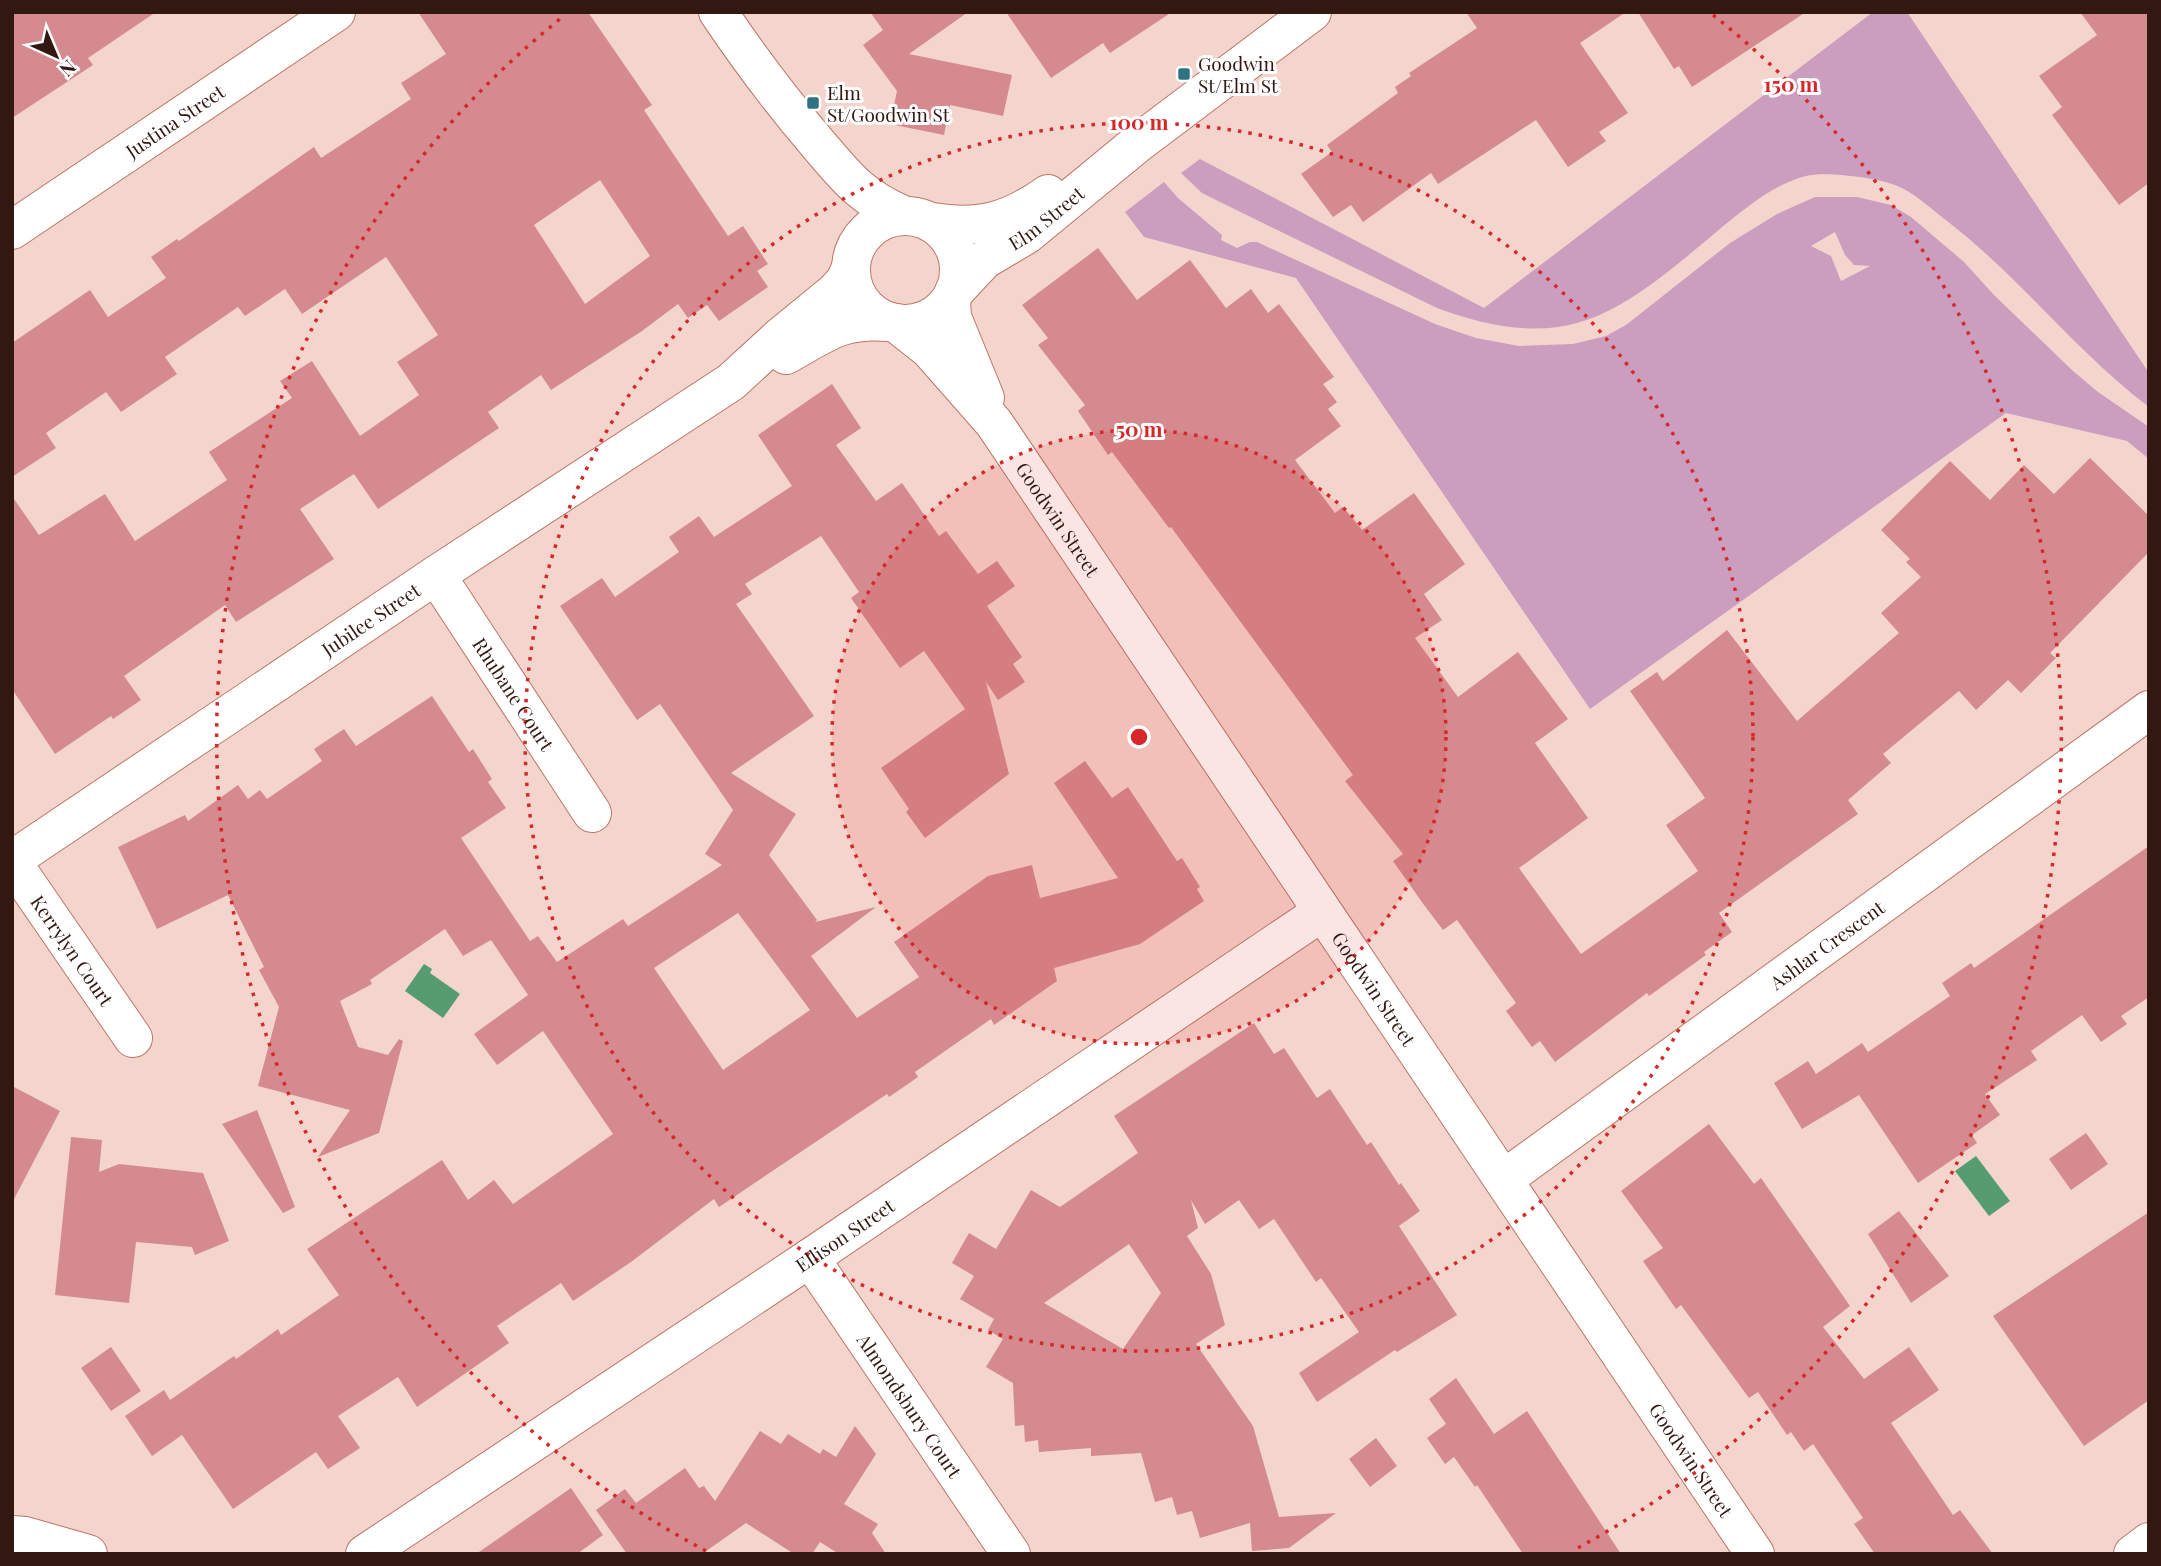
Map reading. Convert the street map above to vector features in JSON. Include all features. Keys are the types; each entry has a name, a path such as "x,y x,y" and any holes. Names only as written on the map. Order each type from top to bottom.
{"street":[{"name":"Justina Street","path":"12,230 337,12"},
{"path":"718,12 763,79 813,168 852,226 854,256 851,281 858,299 872,314 892,322 908,324 926,320 941,310 953,295 959,278 959,259 952,241 917,219 871,200 848,180 763,79"},
{"name":"Elm Street","path":"953,295 984,260 1026,235 1138,143 1312,12"},
{"name":"Elm Street","path":"917,219 964,226 994,222 1014,215 1115,152 1138,143"},
{"path":"854,256 863,234 877,222 917,219"},
{"name":"Jubilee Street","path":"731,382 835,292 845,281 854,256"},
{"name":"Goodwin Street","path":"953,295 952,317 994,423"},
{"name":"Jubilee Street","path":"12,861 436,575 731,382 841,325 857,321 892,322"},
{"name":"Goodwin Street","path":"892,322 934,355 994,423 1755,1554"},
{"name":"Rhubane Court","path":"436,575 592,813"},
{"name":"Ashlar Crescent","path":"1504,1179 2149,710"},
{"name":"Kerrylyn Court","path":"12,861 133,1038"},
{"name":"Ellison Street","path":"365,1554 1322,912"},
{"name":"Almondsbury Court","path":"810,1258 1011,1554"},
{"path":"12,1535 25,1535 88,1554"},
{"path":"2133,1554 2149,1542"}],"shaded area":[{"path":"1873,12 1907,12 2149,373 2149,407 2097,363 1974,243 1916,196 1887,182 1826,174 1794,180 1751,204 1653,283 1616,307 1560,327 1524,328 1488,323 1437,308 1202,193 1181,173 1200,159 1484,308"},
{"path":"1164,182 1178,198 1222,235 1221,240 1237,248 1257,242 1435,324 1476,338 1519,346 1573,344 1606,336 1626,325 1730,243 1777,214 1815,197 1857,197 1891,205 1911,217 1964,262 1994,295 2073,371 2149,427 2149,459 2127,441 2006,413 1590,709 1296,278 1144,237 1125,212","holes":["1835,232 1845,255 1854,265 1870,266 1841,281 1831,256 1811,246"]},
{"path":"424,964 432,969 430,973 460,994 443,1018 405,991"},
{"path":"1976,1156 2010,1201 1989,1216 1955,1171"}],"building":[{"path":"12,12 156,12 88,58 93,65 12,118"},
{"path":"418,12 588,12 652,105 644,110 728,236 743,226 768,264 757,271 768,287 719,321 707,305 688,318 678,304 642,331 551,390 541,375 488,412 499,428 378,509 354,474 300,509 334,559 236,622 225,605 124,676 141,700 113,719 111,716 55,754 12,689 12,496 39,535 105,494 135,541 227,480 209,452 292,398 280,381 312,361 360,436 419,395 397,362 438,335 386,257 302,314 285,289 245,316 238,307 165,357 177,374 121,412 106,392 46,433 56,448 12,477 12,343 90,290 108,317 166,278 151,257 177,239 179,241 314,147 321,158 411,99 401,83 446,54","holes":["600,180 650,256 585,304 534,225"]},
{"path":"870,12 968,12 909,54 1012,75 1003,116 950,105 944,135 890,124 897,91 863,45 883,30"},
{"path":"1006,12 1172,12 1110,53 1103,43 1051,78"},
{"path":"1466,12 1626,12 1580,43 1628,113 1599,132 1606,141 1568,167 1536,120 1438,184 1431,173 1363,222 1351,205 1333,217 1301,174 1332,152 1327,145 1398,93 1395,87 1411,76 1409,73 1477,28"},
{"path":"1638,12 1806,12 1692,87 1679,66 1674,69"},
{"path":"2080,12 2149,12 2149,183 2119,205 2052,115 2062,107 2039,76 2097,35"},
{"path":"1098,248 1137,300 1190,260 1226,308 1251,289 1268,313 1279,304 1334,377 1323,384 1337,402 1328,409 1341,426 1295,460 1335,513 1343,507 1362,530 1414,493 1465,564 1424,594 1442,620 1415,638 1458,697 1518,652 1568,719 1535,743 1588,818 1519,868 1581,954 1698,871 1666,825 1705,798 1630,691 1657,672 1663,681 1727,630 1797,721 1899,633 1881,613 1921,577 1906,562 1910,559 1881,530 1950,461 1990,500 2024,465 2054,494 2090,458 2149,516 2149,552 2050,653 2056,658 2021,693 2008,680 1976,710 1959,691 1883,754 1891,763 1848,800 1858,814 1719,913 1732,932 1704,952 1706,955 1649,996 1647,993 1555,1062 1540,1041 1532,1047 1506,1011 1516,1003 1457,920 1443,930 1424,905 1393,861 1403,854 1345,781 1353,775 1171,527 1169,528 1112,452 1108,455 1078,411 1085,405 1038,345 1048,338 1022,305"},
{"path":"832,384 861,428 836,445 876,501 902,483 939,536 946,531 978,574 997,561 1015,586 987,606 1022,657 1013,664 1025,682 998,700 986,682 1009,774 925,838 906,812 909,809 881,768 965,709 924,651 900,668 851,598 859,592 821,536 745,584 752,594 736,604 814,716 731,773 796,814 769,855 817,920 815,922 876,907 811,956 857,1018 919,977 894,942 988,876 1032,865 1040,898 1118,878 1054,783 1085,761 1112,798 1128,787 1177,861 1182,858 1200,887 1197,889 1204,901 1140,944 1054,968 1057,981 994,1025 991,1019 915,1072 918,1077 889,1097 887,1094 719,1207 714,1199 631,1262 573,1301 561,1283 497,1326 509,1343 417,1407 398,1377 338,1416 360,1448 328,1469 316,1452 233,1509 182,1435 152,1456 125,1416 164,1390 170,1400 234,1356 236,1359 278,1329 281,1335 339,1295 307,1249 442,1160 468,1200 494,1180 513,1204 613,1134 543,1031 497,1065 474,1034 528,995 491,940 463,956 445,929 370,980 372,984 340,1001 358,1047 388,1055 399,1039 403,1041 379,1133 318,1157 350,1110 258,1086 279,1007 259,970 264,967 228,895 157,929 118,847 185,815 188,821 238,785 248,799 260,790 267,799 322,761 314,749 344,729 356,746 432,696 469,752 473,749 492,779 488,782 506,808 461,838 530,941 538,936 557,962 623,919 628,926 722,865 705,854 733,810 660,704 637,720 560,606 602,578 615,597 679,552 669,537 699,516 714,537 792,486 758,435","holes":["738,913 810,1010 723,1070 654,968"]},
{"path":"2149,846 2149,997 2121,1016 2127,1024 2101,1042 2082,1015 2031,1051 2037,1060 1985,1094 2000,1115 1972,1135 1977,1143 1918,1183 1859,1095 1802,1129 1774,1083 1808,1061 1816,1074 1862,1043 1868,1052 1950,996 1942,983 1971,963 1974,968"},
{"path":"1254,1023 1274,1054 1284,1048 1317,1098 1330,1089 1367,1145 1371,1142 1420,1211 1399,1226 1457,1315 1397,1352 1395,1350 1317,1402 1299,1373 1359,1332 1321,1278 1316,1282 1274,1219 1259,1229 1239,1200 1205,1224 1191,1200 1198,1228 1187,1236 1211,1274 1225,1325 1196,1344 1253,1426 1279,1517 1336,1513 1289,1548 1252,1551 1250,1523 1200,1538 1192,1511 1177,1515 1172,1497 1155,1502 1141,1453 1091,1456 1091,1448 1039,1452 1038,1440 1025,1442 1024,1425 1015,1426 1013,1383 986,1367 1003,1339 988,1330 994,1319 960,1299 974,1276 952,1263 969,1233 996,1249 1031,1190 1060,1207 1138,1153 1114,1116","holes":["1129,1244 1161,1293 1123,1349 1044,1303"]},
{"path":"12,1086 60,1111 12,1203"},
{"path":"257,1110 295,1207 283,1213 222,1124"},
{"path":"1709,1124 1754,1184 1761,1178 1850,1306 1823,1327 1864,1379 1909,1347 1939,1390 1891,1423 1953,1515 1960,1510 1993,1554 1875,1554 1854,1524 1863,1518 1813,1444 1804,1451 1791,1432 1787,1435 1758,1392 1749,1398 1681,1305 1676,1309 1643,1261 1663,1248 1621,1191"},
{"path":"2086,1133 2108,1164 2071,1190 2049,1159"},
{"path":"71,1137 102,1140 99,1172 119,1164 203,1173 229,1241 195,1255 192,1247 136,1242 129,1303 55,1295"},
{"path":"1899,1211 1949,1276 1911,1303 1868,1234"},
{"path":"2149,1212 2149,1400 2084,1446 1993,1316"},
{"path":"111,1347 141,1391 111,1411 81,1368"},
{"path":"1456,1378 1494,1434 1527,1411 1621,1554 1523,1554 1477,1485 1475,1487 1454,1457 1445,1464 1427,1438 1446,1424 1429,1399"},
{"path":"855,1426 876,1454 844,1504 878,1524 872,1533 886,1554 839,1554 820,1542 812,1554 794,1554 746,1523 702,1554 627,1554 596,1510 625,1489 636,1503 685,1468 699,1488 704,1486 715,1501 760,1431 781,1444 788,1434 820,1454 823,1449 836,1457"},
{"path":"1376,1438 1397,1466 1370,1487 1349,1459"},
{"path":"571,1488 603,1535 577,1554 476,1554"}],"place":[{"name":"Goodwin St/Elm St","path":"1184,74"},
{"name":"Elm St/Goodwin St","path":"813,103"}]}
